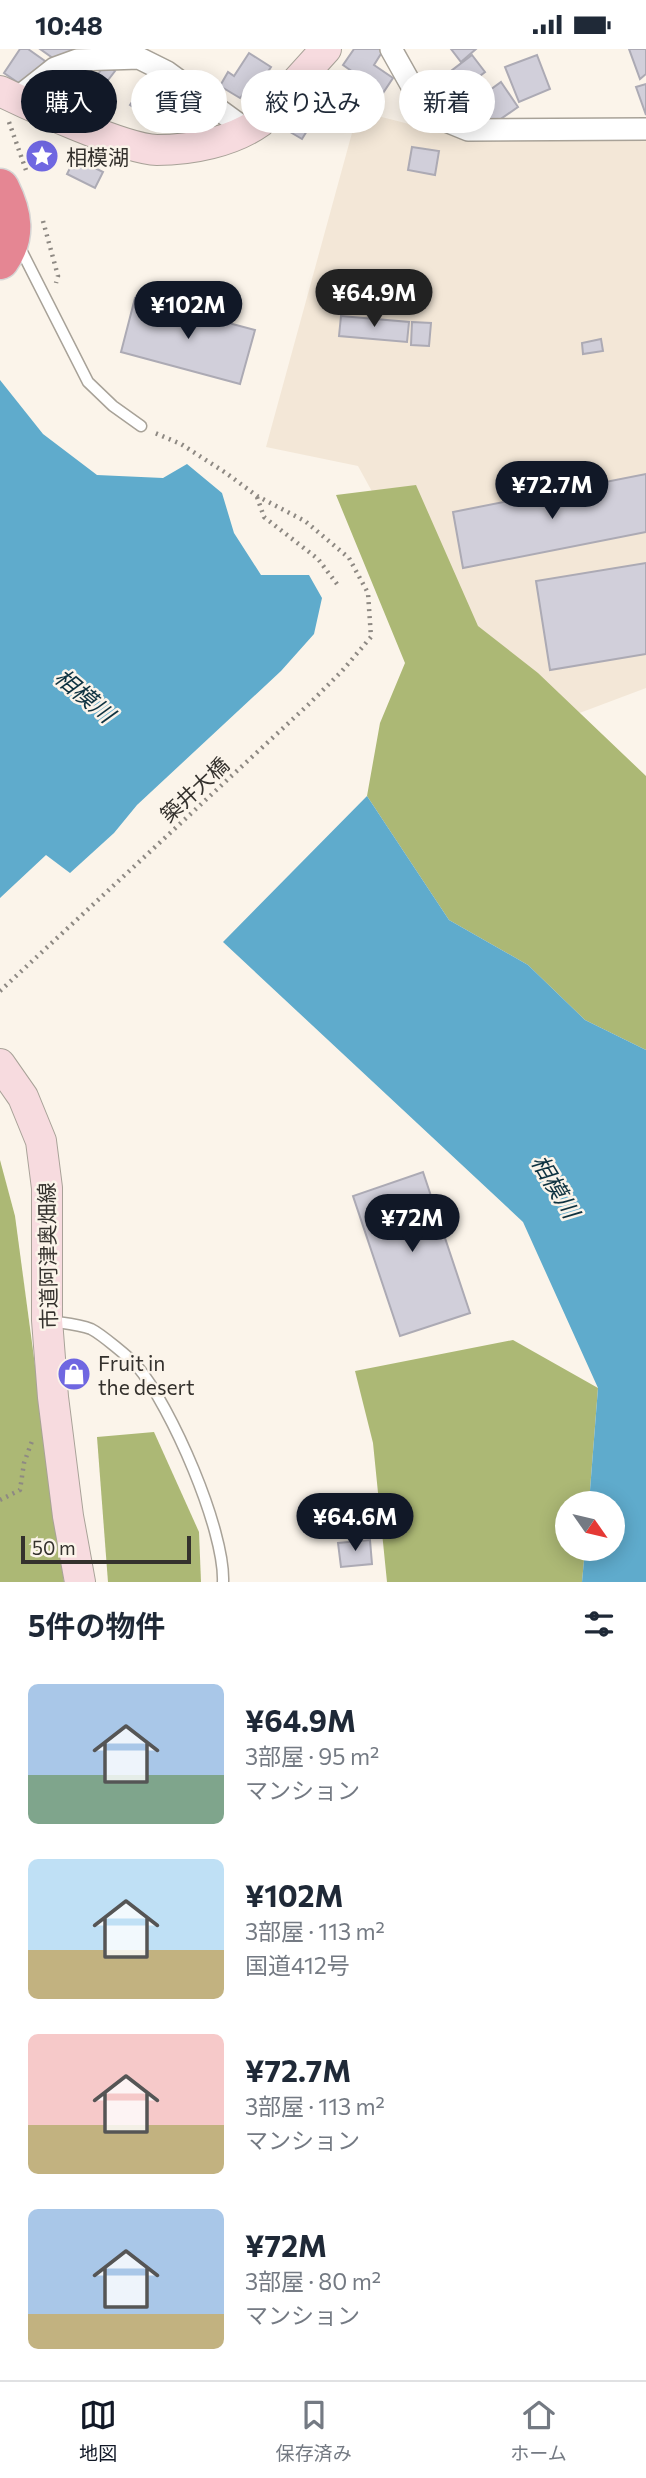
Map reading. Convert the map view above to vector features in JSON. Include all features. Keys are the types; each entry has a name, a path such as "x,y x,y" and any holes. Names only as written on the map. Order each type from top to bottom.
{"highway":[{"path":"0,188 12,218 6,247"}],"street":[{"path":"307,70 326,49"},
{"path":"391,49 423,106 441,119 468,130 646,129"},
{"path":"8,95 55,68 77,60 139,58 167,72 241,126"},
{"path":"8,95 129,145 156,150 200,145 241,133"},
{"name":"市道阿津奥畑線","path":"0,1064 23,1097 41,1141 47,1188 47,1320 58,1436 80,1582"}],"lane":[{"path":"6,247 88,383 113,406 141,426"},
{"path":"47,1320 92,1329 137,1365 187,1455 213,1518 223,1582"}],"path":[{"path":"141,426 181,444 257,496 264,517 318,559 337,584"},
{"name":"築井大橋","path":"1,990 342,671 370,637 368,593 349,558 305,520 257,496"},
{"path":"0,1500 20,1490 24,1462 33,1438"}],"shaded area":[{"path":"385,118 399,121 399,133 444,133 464,138 646,136 646,688 529,732 398,539 358,466 266,447 352,133 385,133"}],"green space":[{"path":"416,485 478,626 538,673 646,776 646,1050 585,1020 528,965 449,920 367,796 380,723 405,663 336,495"},
{"path":"0,1160 15,1216 64,1582 0,1582"},
{"path":"513,1340 598,1388 590,1491 555,1491 555,1561 584,1561 582,1582 387,1582 373,1443 355,1371"},
{"path":"154,1432 199,1532 201,1582 108,1582 97,1437"}],"water":[{"name":"相模川","path":"0,380 43,434 97,475 163,478 187,464 222,493 234,533 261,575 309,575 322,598 314,634 281,671 137,805 114,833 70,873 46,855 0,898"},
{"name":"相模川","path":"367,796 449,920 528,965 585,1020 646,1050 646,1582 582,1582 584,1561 625,1561 625,1491 590,1491 598,1388 523,1222 223,942"}],"building":[{"path":"20,49 28,49 45,61 39,70 21,70 21,85 4,73"},
{"path":"40,49 82,49 64,66"},
{"path":"354,49 384,49 374,65 381,70 350,70 343,65"},
{"path":"451,49 476,49 461,62"},
{"path":"629,49 646,49 646,74 640,79"},
{"path":"249,53 271,67 269,70 241,70 240,98 227,90 227,74 234,76"},
{"path":"472,55 483,70 452,70"},
{"path":"537,55 550,89 519,102 505,67"},
{"path":"105,64 114,70 101,70"},
{"path":"385,73 393,78 385,90"},
{"path":"501,82 518,107 495,123 495,86"},
{"path":"646,84 646,115 636,87"},
{"path":"292,133 306,133 302,139"},
{"path":"412,147 439,151 435,175 408,170"},
{"path":"78,152 96,162 93,167 103,172 95,188 67,174"},
{"path":"135,298 255,330 240,384 121,352"},
{"path":"341,316 409,322 407,342 339,336"},
{"path":"412,322 431,323 429,346 411,345"},
{"path":"601,339 603,351 583,354 582,343"},
{"path":"646,474 646,532 463,568 453,512"},
{"path":"646,563 646,654 550,670 536,581"},
{"path":"423,1172 470,1313 400,1336 353,1196"},
{"path":"370,1540 372,1564 341,1567 338,1543"}],"place":[{"name":"相模湖","path":"42,156"},
{"name":"Fruit in the desert","path":"74,1374"}]}
